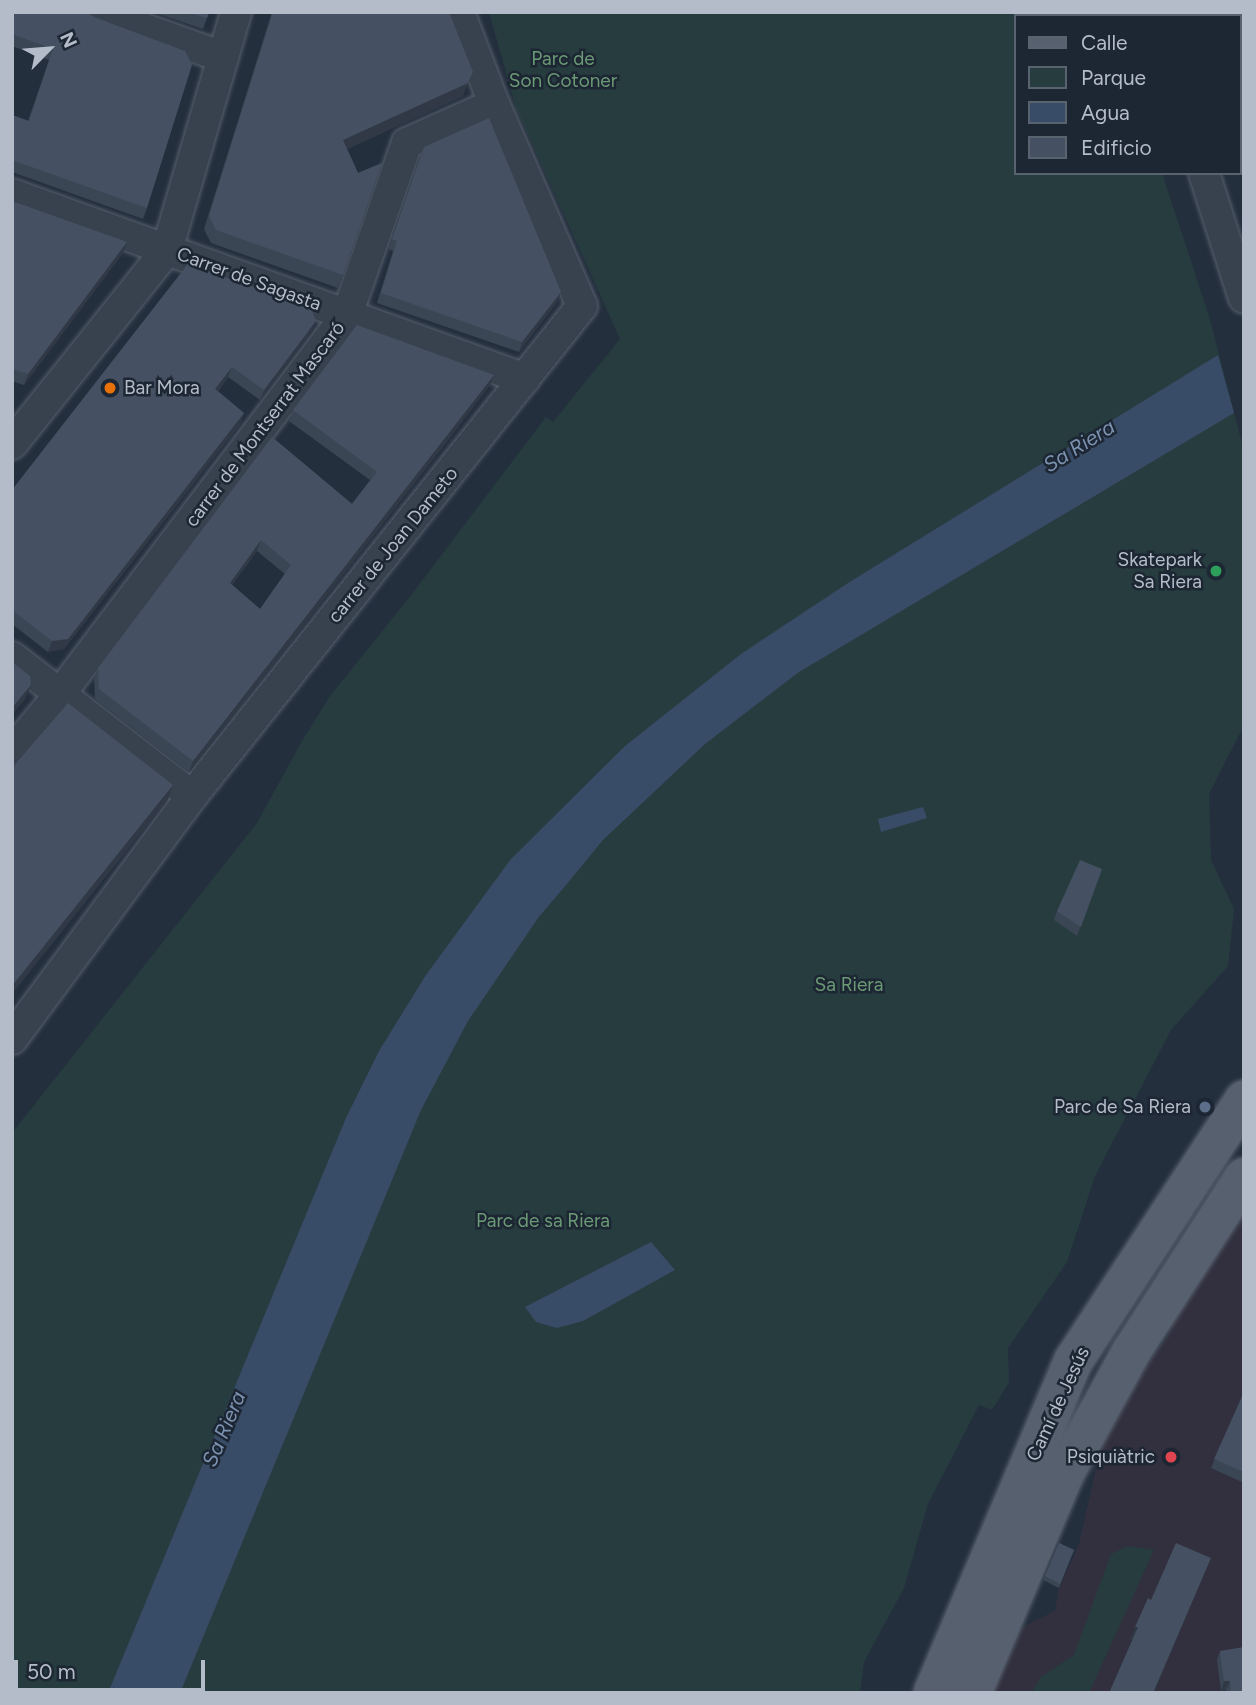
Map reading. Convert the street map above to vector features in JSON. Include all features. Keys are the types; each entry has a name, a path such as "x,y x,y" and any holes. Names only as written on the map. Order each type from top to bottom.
{"main road":[{"name":"Camí de Jesús","path":"933,1693 1074,1360 1244,1100"},
{"name":"Camí de Jesús","path":"972,1693 1065,1474 1131,1352 1244,1177"}],"street":[{"path":"97,12 223,57"},
{"path":"12,444 25,408 167,250 236,12"},
{"name":"carrer de Joan Dameto","path":"12,1039 192,796 582,306 494,104 459,12"},
{"name":"carrer de Montserrat Mascaró","path":"12,752 60,694 347,315 407,144 494,104"},
{"path":"1209,186 1244,298"},
{"name":"Carrer de Sagasta","path":"12,194 525,379"},
{"path":"12,657 192,796"}],"shaded area":[{"name":"Psiquiàtric","path":"1244,1206 1244,1693 993,1693 1018,1629 1055,1611 1059,1588 1079,1544 1104,1434 1127,1388 1170,1333 1164,1328"}],"green space":[{"name":"Parc de sa Riera","path":"489,12 1091,12 1092,14 1014,14 1014,175 1163,175 1209,316 1244,451 1244,725 1209,794 1211,860 1234,909 1228,966 1171,1030 1095,1176 1067,1262 1008,1348 1009,1382 992,1410 979,1405 928,1504 904,1588 864,1662 860,1693 12,1693 12,1133 257,823 330,696 412,594 546,417 553,422 620,339 516,108"},
{"path":"1182,12 1244,12 1244,181 1242,175 1242,14"},
{"path":"1128,1546 1154,1550 1089,1693 1031,1693 1041,1677 1074,1655 1111,1554"}],"water":[{"name":"Sa Riera","path":"1218,355 1234,413 799,672 705,744 603,840 538,918 468,1021 421,1110 180,1693 108,1693 346,1118 379,1051 426,975 511,859 625,746 741,654 848,583"},
{"path":"923,807 927,818 881,832 878,819"},
{"path":"651,1242 675,1270 583,1321 557,1328 536,1322 525,1307"}],"building":[{"path":"12,12 87,12 185,51 192,65 147,208 12,160 12,115 29,121 53,49 12,34"},
{"path":"188,12 209,12 207,18"},
{"path":"273,12 449,12 473,72 468,83 343,140 358,173 382,163 343,275 216,230 209,216"},
{"path":"489,118 561,292 522,342 381,293 397,241 392,239 424,147"},
{"path":"12,201 127,242 28,374 12,369"},
{"path":"188,264 311,308 316,321 264,390 232,367 215,389 244,413 68,639 52,641 12,610 12,490"},
{"path":"357,325 494,375 193,761 99,689 98,668 272,437 352,504 377,472 293,410","holes":["261,540 291,565 260,609 230,583"]},
{"path":"12,662 30,676 31,685 12,708"},
{"path":"68,703 173,785 12,986 12,768"},
{"path":"1080,860 1102,869 1081,927 1057,911"},
{"path":"1244,1392 1244,1472 1214,1459"},
{"path":"1059,1543 1074,1550 1060,1584 1045,1576"},
{"path":"1176,1543 1211,1558 1153,1693 1109,1693 1138,1627 1135,1627 1148,1598 1151,1600"},
{"path":"1244,1647 1244,1693 1231,1693 1230,1681 1224,1681 1220,1651"}],"place":[{"name":"Bar Mora","path":"110,388"},
{"name":"Skatepark Sa Riera","path":"1216,571"},
{"name":"Parc de Sa Riera","path":"1205,1107"},
{"name":"Psiquiàtric","path":"1171,1457"}],"park label":[{"name":"Parc de Son Cotoner","path":"563,70"}]}
